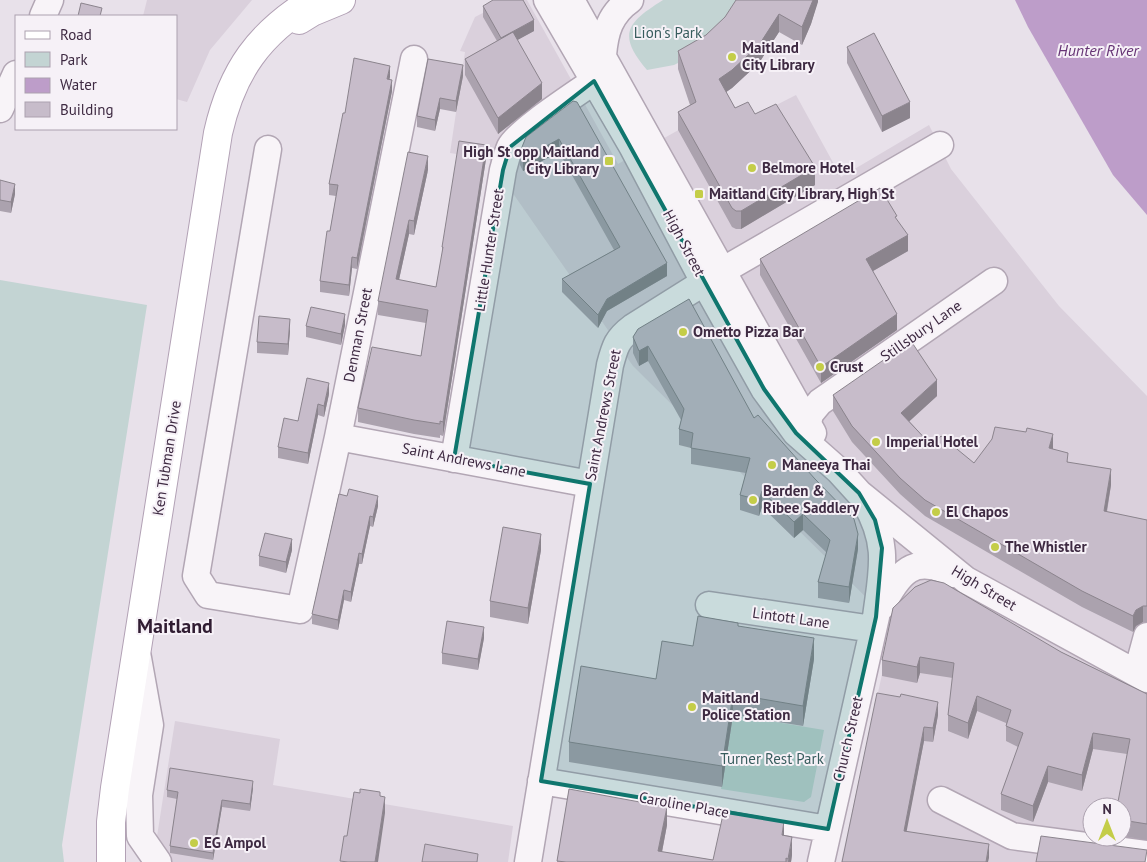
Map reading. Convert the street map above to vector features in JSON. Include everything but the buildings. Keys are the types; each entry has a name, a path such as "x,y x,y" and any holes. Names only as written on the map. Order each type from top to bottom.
{"main road":[{"name":"Ken Tubman Drive","path":"111,862 111,822 115,788 223,110 246,60 257,46 279,25 314,0"},
{"name":"Ken Tubman Drive","path":"246,60 312,12 341,0"}],"street":[{"path":"43,15 50,0"},
{"name":"High Street","path":"547,0 594,82 640,141"},
{"name":"High Street","path":"571,0 603,55 640,141 713,276 764,389 796,433 859,493 966,580 1142,676"},
{"path":"603,55 605,35 608,27 623,5 630,0"},
{"name":"Denman Street","path":"268,149 196,576 208,595 300,610 338,437 414,59"},
{"path":"0,109 15,76"},
{"name":"Little Hunter Street","path":"454,459 503,170 510,147 527,130 594,82"},
{"name":"Saint Andrews Street","path":"528,862 610,365 615,345 633,327 713,276 940,145"},
{"name":"High Street","path":"713,276 839,472"},
{"name":"Stillsbury Lane","path":"808,424 810,414 820,402 994,281"},
{"name":"Saint Andrews Lane","path":"338,437 590,484"},
{"name":"Church Street","path":"821,862 875,623 881,578 882,548 875,520 859,493"},
{"name":"Church Street","path":"875,623 897,581 904,573 913,568 923,565 934,566 966,580"},
{"name":"Lintott Lane","path":"709,605 875,623"},
{"path":"1142,676 1147,636"},
{"path":"136,650 150,726 139,795 140,836 158,862"},
{"name":"Caroline Place","path":"541,781 828,829"},
{"path":"941,800 1012,836 1147,854"}],"highlighted area":[{"path":"594,81 764,389 796,433 859,493 875,520 882,548 876,617 828,829 541,781 590,484 454,459 503,170 510,147"}],"shaded area":[{"path":"147,0 252,0 210,50 187,102 178,100 178,15 143,15"},
{"path":"508,0 527,0 618,164 723,105 735,126 796,95 841,177 929,125 951,169 1059,306 1147,396 1147,862 841,862 893,624 633,366 489,159 450,153 465,52 460,51 475,17"},
{"path":"175,721 280,739 273,785 513,826 508,862 153,862"}],"green space":[{"name":"Lion's Park","path":"663,0 739,0 734,11 694,55 674,65 647,70 637,58 632,47 629,38 630,30 634,22 641,15"},
{"path":"0,280 147,305 62,845 64,862 0,862"},
{"name":"Turner Rest Park","path":"733,715 824,730 811,797 804,802 721,789"}],"water":[{"name":"Hunter River","path":"1015,0 1147,0 1147,215 1113,175 1028,27"}],"place":[{"name":"Maitland City Library","path":"732,57"},
{"name":"High St opp Maitland City Library","path":"609,161"},
{"name":"Belmore Hotel","path":"752,168"},
{"name":"Maitland City Library, High St","path":"699,194"},
{"name":"Ometto Pizza Bar","path":"683,332"},
{"name":"Crust","path":"820,367"},
{"name":"Imperial Hotel","path":"876,442"},
{"name":"Maneeya Thai","path":"772,465"},
{"name":"Barden & Ribee Saddlery","path":"753,500"},
{"name":"El Chapos","path":"936,512"},
{"name":"The Whistler","path":"995,547"},
{"name":"Maitland Police Station","path":"692,707"},
{"name":"EG Ampol","path":"194,843"}],"district":[{"name":"Maitland","path":"175,626"}]}
